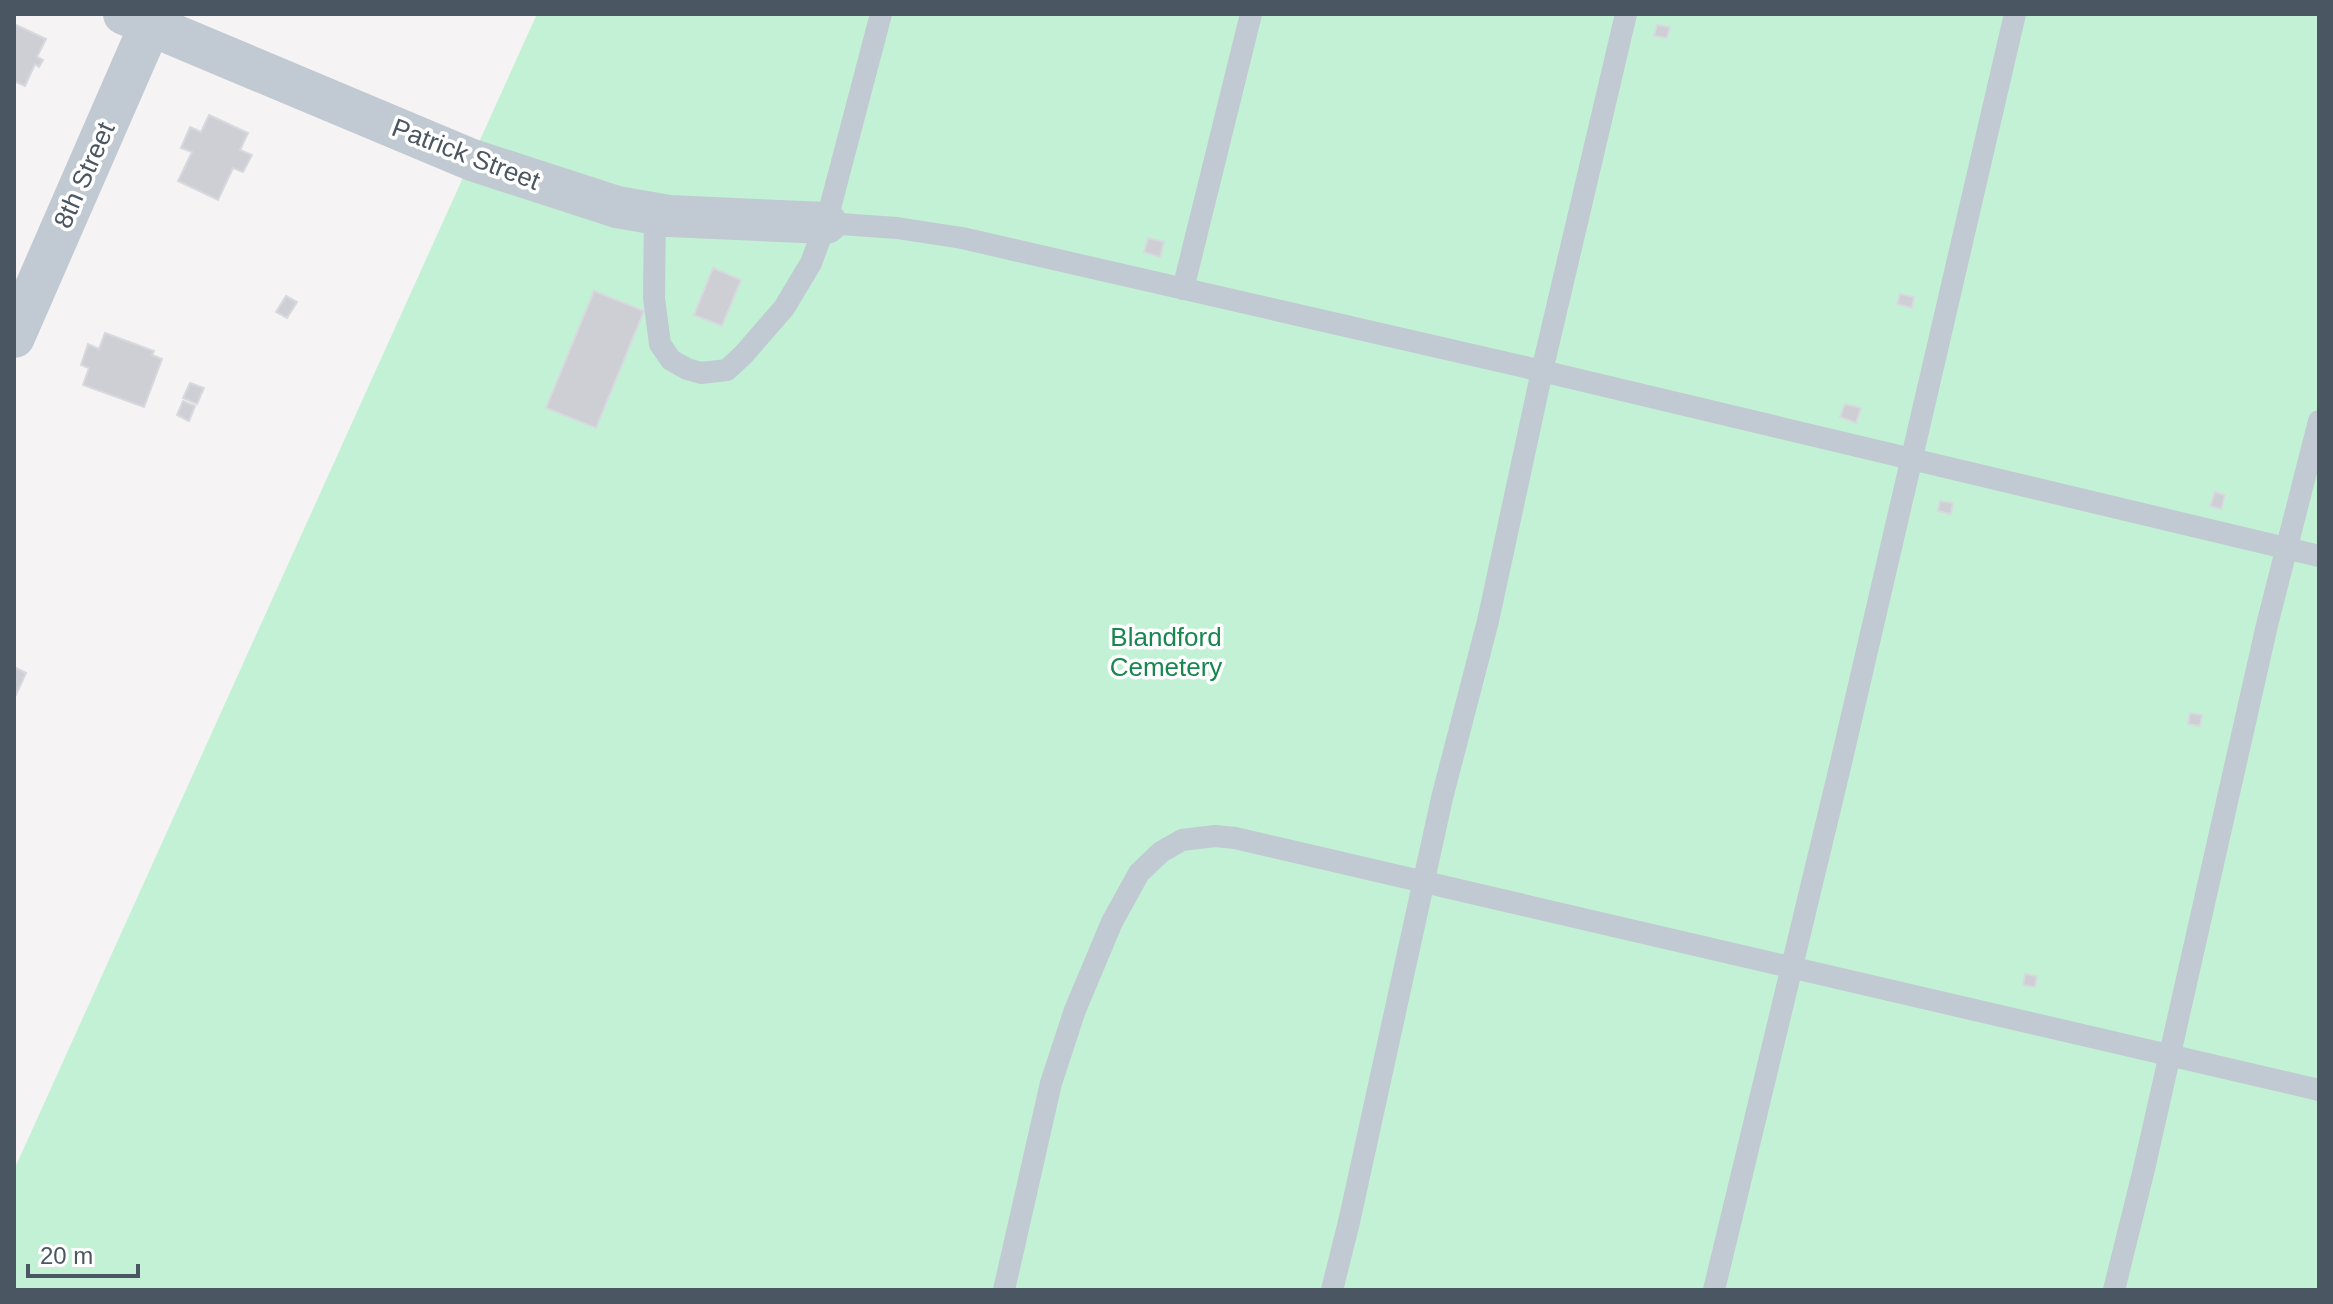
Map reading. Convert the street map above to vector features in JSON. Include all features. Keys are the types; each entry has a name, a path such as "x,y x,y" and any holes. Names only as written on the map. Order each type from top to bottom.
{"street":[{"name":"Patrick Street","path":"143,18 472,160 617,207 655,213 826,223"},
{"name":"8th Street","path":"14,337 143,18"}],"lane":[{"path":"655,213 654,298 660,344 671,360 687,369 701,373 727,370 784,308 811,263 826,223 881,14"},
{"path":"1183,289 1251,14"},
{"path":"1332,1290 1442,798 1488,621 1542,371 1626,14"},
{"path":"1714,1290 1840,767 2015,14"},
{"path":"826,223 897,228 962,238 1542,371 2319,556"},
{"path":"2114,1290 2263,640 2319,421"},
{"path":"1004,1290 1051,1083 1070,1025 1112,922 1139,873 1161,852 1182,840 1215,836 1235,838 2319,1090"}],"green space":[{"name":"Blandford Cemetery","path":"537,14 2319,14 2319,1290 14,1290 14,1170"}],"building":[{"path":"14,24 46,39 37,57 43,60 39,67 35,64 25,86 14,81"},
{"path":"1657,25 1670,27 1667,38 1654,36"},
{"path":"209,115 248,133 240,150 252,155 243,172 233,168 218,200 178,181 192,152 181,148 190,127 201,132"},
{"path":"1148,238 1164,242 1160,257 1144,252"},
{"path":"713,268 741,280 722,326 694,315"},
{"path":"594,291 644,311 596,428 546,408"},
{"path":"1900,294 1914,297 1912,308 1897,304"},
{"path":"286,296 297,302 287,318 276,312"},
{"path":"105,333 154,351 152,355 162,359 144,407 83,385 89,368 81,365 88,344 99,349"},
{"path":"190,383 204,388 197,404 183,398"},
{"path":"183,401 195,406 189,421 177,415"},
{"path":"1845,404 1861,408 1856,423 1840,417"},
{"path":"2215,492 2225,495 2221,509 2210,506"},
{"path":"1940,501 1953,503 1951,514 1938,511"},
{"path":"14,667 26,673 14,699"},
{"path":"2190,713 2202,715 2200,726 2188,724"},
{"path":"2025,974 2037,976 2035,987 2023,985"}]}
